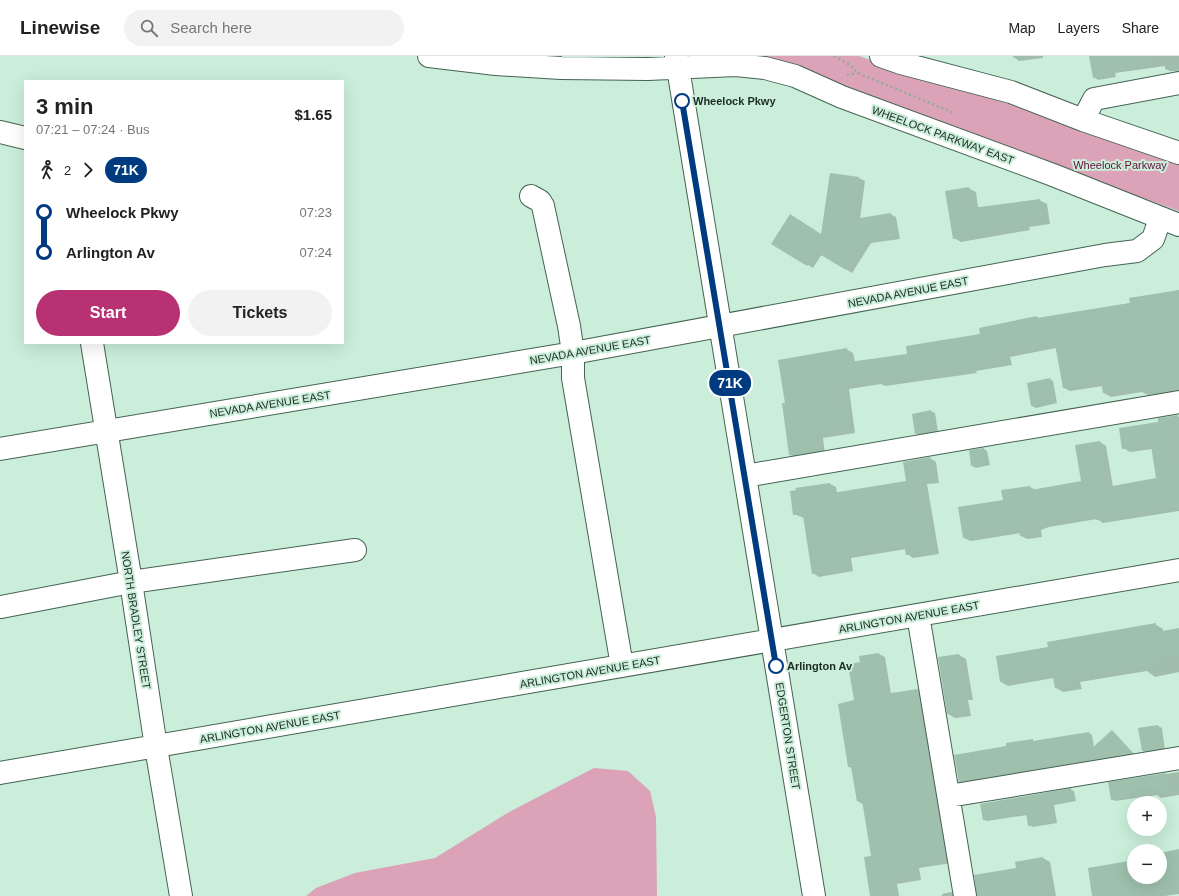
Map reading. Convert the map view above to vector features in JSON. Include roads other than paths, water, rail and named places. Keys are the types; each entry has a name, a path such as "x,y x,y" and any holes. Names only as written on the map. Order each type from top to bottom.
{"street":[{"name":"WHEELOCK PARKWAY EAST","path":"430,56 496,64 561,68 648,69 677,62 702,65 736,65 765,68 794,76 842,97 1053,175 1170,222"},
{"path":"881,56 901,64 1011,92 1083,120 1179,153"},
{"name":"EDGERTON STREET","path":"677,62 814,896"},
{"path":"1083,120 1094,99 1179,83"},
{"path":"0,132 24,138"},
{"path":"531,196 540,201 547,217 570,326 573,353 572,378 622,666"},
{"name":"NEVADA AVENUE EAST","path":"0,449 573,353 1105,255 1137,252 1170,222"},
{"name":"NORTH BRADLEY STREET","path":"92,344 181,896"},
{"path":"745,476 1179,402"},
{"path":"1,607 131,582 355,550"},
{"name":"ARLINGTON AVENUE EAST","path":"0,773 1179,570"},
{"path":"918,615 965,896"},
{"path":"949,796 1179,758"}],"place":[{"name":"Wheelock Pkwy","path":"682,101"},
{"name":"Arlington Av","path":"776,666"}],"park label":[{"name":"Wheelock Parkway","path":"1120,165"}]}
